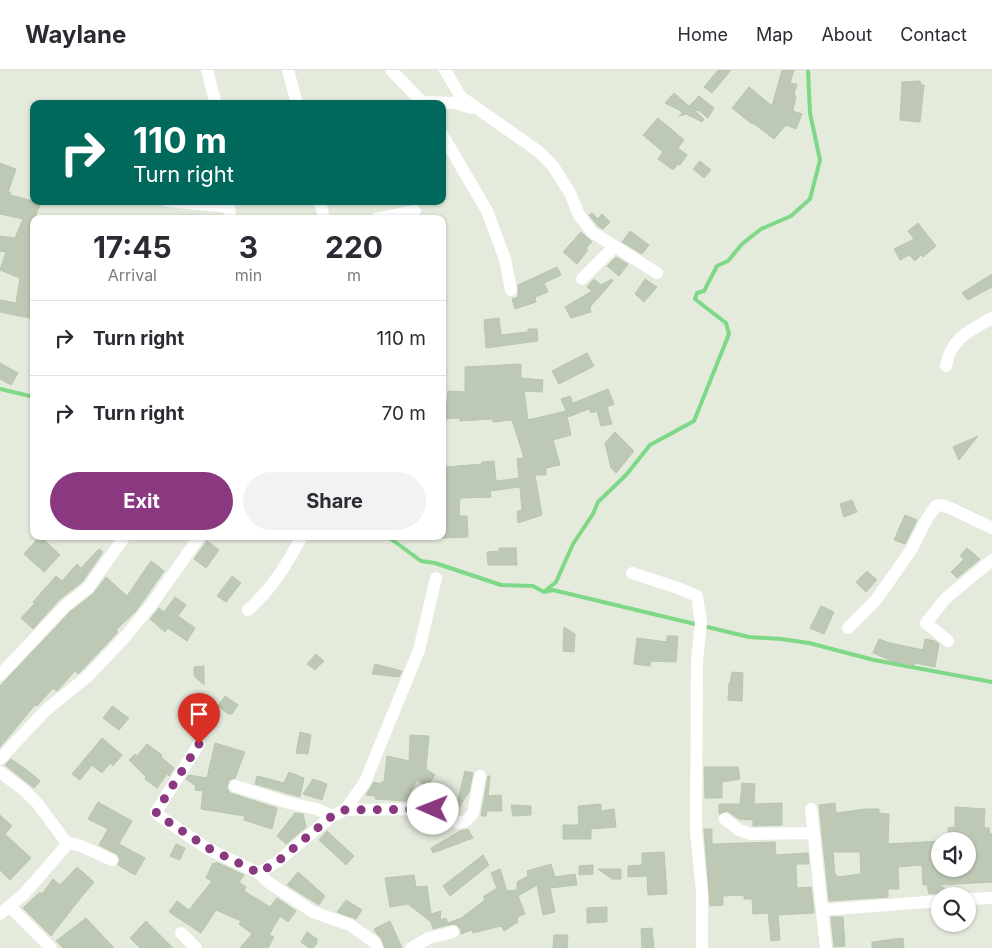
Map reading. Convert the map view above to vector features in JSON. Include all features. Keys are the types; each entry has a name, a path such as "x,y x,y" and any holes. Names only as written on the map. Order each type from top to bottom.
{"street":[{"path":"207,70 215,100"},
{"path":"288,70 296,100"},
{"path":"391,70 421,100"},
{"path":"445,70 461,97 538,151 553,166 570,193 580,215 592,232 657,273"},
{"path":"446,103 455,103 479,110"},
{"path":"446,141 487,211 505,259 511,290"},
{"path":"198,205 230,209"},
{"path":"396,215 415,211"},
{"path":"582,280 614,247"},
{"path":"946,366 948,354 962,335 992,318"},
{"path":"848,628 876,600 911,550 928,517 936,506 941,505 950,508 992,528"},
{"path":"0,675 65,606 88,588 122,540"},
{"path":"0,759 46,710 87,677 126,636 152,605 197,540"},
{"path":"248,610 264,596 287,565 300,540"},
{"path":"948,642 926,623 945,599 992,560"},
{"path":"632,573 697,596 700,626 696,673 696,832 702,892 702,948"},
{"path":"345,810 365,782 419,650 436,578"},
{"path":"199,744 156,812 158,815 208,848 259,873 268,882 313,912 350,925 374,942 377,948"},
{"path":"0,772 25,791 38,804 66,842 81,846 112,860"},
{"path":"259,873 277,862 332,816 345,810 433,809 459,822 466,821 473,813 480,776"},
{"path":"235,786 289,803 317,809 332,816"},
{"path":"812,809 826,948"},
{"path":"725,819 739,830 751,834 814,833"},
{"path":"51,948 4,910 24,894 65,847 66,842"},
{"path":"976,899 992,898"},
{"path":"822,910 931,902"},
{"path":"411,948 429,938 453,932"},
{"path":"181,933 196,948"}],"building":[{"path":"718,70 731,70 712,93 704,87"},
{"path":"782,70 794,70 790,83 797,84 793,111 802,114 796,129 786,125 774,139 732,108 749,87 772,106"},
{"path":"920,81 921,85 924,85 920,122 900,120 902,82"},
{"path":"674,93 689,106 699,96 714,108 708,118 698,110 695,111 704,119 702,122 686,114 679,116 682,114 681,111 665,103"},
{"path":"658,118 684,140 678,148 687,155 680,165 678,164 673,170 658,159 663,152 643,135"},
{"path":"700,161 711,170 704,178 693,169"},
{"path":"0,163 16,169 8,192 11,192 10,195 30,200 30,205 40,205 36,215 30,215 30,318 0,312 0,300 16,303 20,278 0,270 6,252 0,251 0,236 15,238 23,219 0,214"},
{"path":"592,213 598,219 602,214 610,222 603,229 589,215"},
{"path":"918,223 936,246 915,261 909,255 900,260 894,249 914,239 908,231"},
{"path":"630,231 649,245 642,254 622,242"},
{"path":"581,232 592,242 586,248 588,250 577,264 563,252"},
{"path":"616,257 628,264 619,276 607,266"},
{"path":"557,267 561,275 544,283 548,292 535,297 536,302 515,309 512,299 518,297 518,285"},
{"path":"992,274 992,287 968,300 962,293"},
{"path":"594,279 601,285 612,279 613,281 590,307 591,312 571,318 565,307 592,291 587,287"},
{"path":"645,279 657,287 644,302 635,294"},
{"path":"499,318 501,335 537,329 538,341 486,348 484,320"},
{"path":"587,353 594,366 559,384 552,371"},
{"path":"0,363 18,373 11,385 0,379"},
{"path":"521,364 521,378 543,380 542,392 524,391 528,420 566,411 561,399 570,396 573,403 608,389 614,404 607,407 612,424 601,426 597,411 591,413 589,409 568,417 566,412 571,435 553,440 560,465 546,468 546,475 535,475 542,515 518,523 517,511 522,511 520,487 490,491 491,497 460,498 459,516 467,516 468,537 446,538 446,467 494,461 496,481 519,478 517,459 524,458 512,420 493,422 493,419 460,421 460,418 446,419 448,391 465,392 465,367"},
{"path":"615,432 634,451 616,473 611,468 605,443"},
{"path":"978,436 959,460 953,447"},
{"path":"852,500 857,512 844,517 840,504"},
{"path":"905,515 917,520 905,544 894,540"},
{"path":"36,540 44,540 60,555 44,572 24,554"},
{"path":"207,541 219,550 206,568 194,559"},
{"path":"499,548 516,548 517,565 488,565 487,552 499,551"},
{"path":"967,548 980,559 957,578 951,572 964,559 960,556"},
{"path":"99,549 103,552 82,582 59,600 33,629 21,618 56,576 62,581 77,564 81,568"},
{"path":"151,561 164,571 136,611 116,630 118,632 78,674 75,671 57,691 53,688 37,706 35,705 0,747 0,686 70,612 93,594 106,577 127,596"},
{"path":"867,571 877,580 866,592 856,582"},
{"path":"232,576 241,583 226,602 217,596"},
{"path":"175,597 186,605 178,616 195,628 187,641 168,628 165,632 150,619 159,608 164,612"},
{"path":"821,606 834,612 824,634 810,628"},
{"path":"564,627 575,634 574,652 563,651"},
{"path":"667,636 678,636 676,662 651,661 650,666 634,664 637,638 667,642"},
{"path":"879,639 923,650 925,639 935,641 939,644 935,667 915,663 914,666 892,661 873,653"},
{"path":"316,654 324,661 315,670 307,664"},
{"path":"375,664 402,671 399,677 372,674"},
{"path":"204,666 204,685 194,676 194,667"},
{"path":"732,672 743,673 742,701 728,700"},
{"path":"225,696 238,705 232,714 228,714 218,706"},
{"path":"112,706 129,718 119,730 103,718"},
{"path":"300,732 311,735 308,754 296,753"},
{"path":"410,735 429,736 426,769 435,775 427,787 417,780 406,801 375,799 376,796 366,795 374,782 381,784 381,782 384,782 387,756 409,761"},
{"path":"102,738 122,755 113,766 110,763 102,773 92,765 80,780 72,774"},
{"path":"215,743 245,752 235,778 229,780 227,788 230,793 277,808 272,829 244,820 245,816 201,809 203,791 195,790 196,786 186,779 189,775 207,778"},
{"path":"147,744 162,755 161,757 174,768 157,788 145,779 146,777 129,760 135,754 137,756"},
{"path":"11,759 40,781 34,788 5,765"},
{"path":"704,767 738,767 740,779 722,782 722,798 705,798"},
{"path":"465,771 473,773 469,792 457,810 451,809 447,807 454,797 458,800"},
{"path":"289,772 304,778 300,797 255,784 257,776 284,783"},
{"path":"488,776 490,776 488,796 501,795 502,811 487,811 486,816 481,816"},
{"path":"313,779 327,784 322,800 303,794"},
{"path":"742,783 755,784 754,804 782,803 782,825 753,826 753,820 739,819 727,811 719,814 719,804 740,804"},
{"path":"98,802 132,821 119,844 145,858 135,875 118,865 120,860 118,855 99,845 108,829 88,819"},
{"path":"835,803 836,813 879,809 879,813 889,814 888,844 931,842 931,877 976,877 976,832 948,832 948,828 955,827 955,807 985,809 984,828 989,828 990,834 992,834 992,882 939,885 942,887 931,887 931,894 929,894 927,885 923,885 922,865 898,867 899,889 888,889 888,897 829,901 819,805","holes":["833,852 860,852 861,874 837,877 835,875"]},
{"path":"601,804 601,811 614,809 616,827 591,829 591,839 563,839 563,825 579,825 578,806"},
{"path":"511,805 531,806 531,815 513,816"},
{"path":"295,813 303,814 306,827 286,844 277,836"},
{"path":"0,815 12,826 5,834 31,858 10,880 0,870"},
{"path":"468,829 473,838 433,853 431,848 460,831"},
{"path":"704,829 712,829 712,844 775,842 776,855 808,853 809,864 796,864 797,888 811,887 814,913 778,915 780,940 771,941 768,913 753,914 752,899 744,899 744,895 723,896 723,905 710,906"},
{"path":"327,831 354,856 346,865 319,840"},
{"path":"176,844 185,848 180,860 170,856"},
{"path":"664,852 667,894 648,895 647,876 628,877 628,866 642,865 642,853"},
{"path":"483,855 489,865 450,896 443,886"},
{"path":"216,862 244,875 239,882 246,887 244,891 270,907 277,898 296,911 288,922 280,916 269,935 274,937 268,948 240,948 252,934 239,924 241,921 216,910 201,933 169,912 177,901 189,910 212,881 206,878 213,863 215,864"},
{"path":"551,864 555,877 575,874 577,885 550,888 555,912 543,915 537,885 518,896 525,914 517,917 518,922 504,931 501,926 473,933 472,930 461,934 458,926 455,924 448,925 448,923 461,918 485,900 483,897 497,888 491,873 500,869 507,891 516,890 517,893 517,882 528,876 527,871"},
{"path":"593,865 593,874 579,875 579,866"},
{"path":"77,867 94,882 51,936 23,908 40,892 42,894 53,879 60,885"},
{"path":"598,869 621,869 621,879 612,879"},
{"path":"298,872 325,896 319,905 287,885"},
{"path":"414,875 416,887 427,886 431,914 441,911 440,920 446,918 448,925 433,929 431,922 408,904 390,907 385,878"},
{"path":"346,900 362,910 356,919 337,912"},
{"path":"607,907 607,922 587,923 587,908"},
{"path":"831,917 843,917 845,946 834,947"},
{"path":"86,918 114,948 63,948 56,941"},
{"path":"146,921 173,948 140,948 130,938"},
{"path":"390,921 402,948 385,948 381,938 374,929"},
{"path":"652,928 654,948 642,948 641,929"},
{"path":"307,932 317,939 317,943 313,948 309,948 301,942"},
{"path":"554,935 568,935 567,948 553,948"},
{"path":"903,938 904,948 872,948 872,942"}],"waterway":[{"path":"544,592 556,582 573,544 593,514 598,502 626,475 650,445 694,421 729,334 726,323 695,299 697,293 704,291 717,266 728,261 742,244 761,229 791,216 810,199 820,160 810,113 808,70"},
{"path":"0,389 30,396"},
{"path":"392,540 421,561 435,563 501,585 533,586 544,592 553,590 749,637 809,643 874,660 992,682"}],"route":[{"path":"199,744 156,812 208,848 259,873 277,862 332,816 345,810 433,809"}]}
